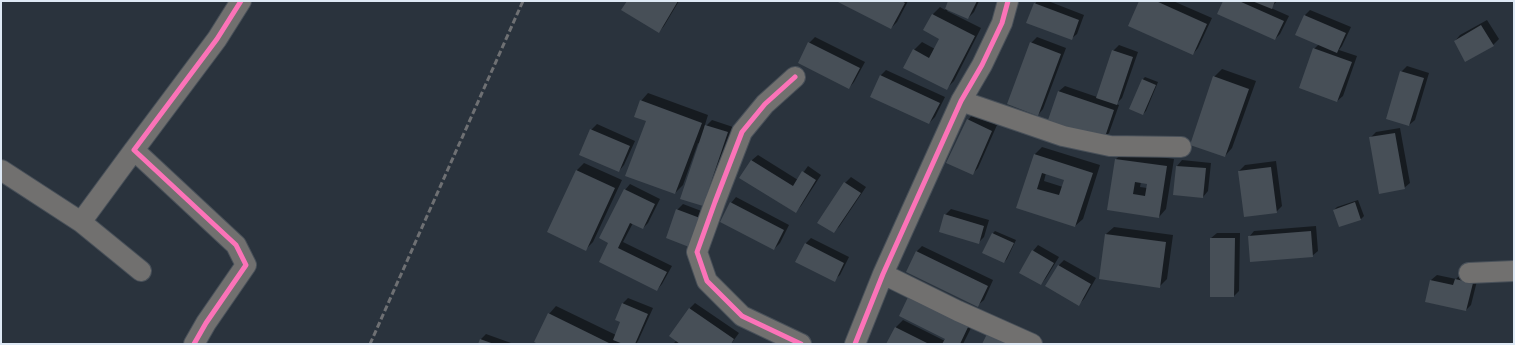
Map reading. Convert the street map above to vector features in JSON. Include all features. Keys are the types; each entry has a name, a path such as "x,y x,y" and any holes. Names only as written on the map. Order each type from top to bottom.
{"street":[{"path":"81,222 217,39 242,1"},
{"path":"855,344 883,274 961,101 982,65 1002,23 1008,1"},
{"path":"795,77 765,104 742,132 697,252 707,281 742,316 801,344"},
{"path":"961,101 1063,136 1110,146 1181,147"},
{"path":"134,150 236,244 246,265 206,323 194,344"},
{"path":"1,170 81,222 141,271"},
{"path":"1469,273 1514,271"},
{"path":"883,274 958,311 1032,344"}],"building":[{"path":"627,1 678,1 659,33 621,10"},
{"path":"836,1 902,1 905,3 891,29"},
{"path":"948,1 977,1 968,19 945,9"},
{"path":"1139,1 1156,1 1207,24 1193,55 1128,26"},
{"path":"1223,1 1239,1 1284,21 1275,40 1217,14"},
{"path":"1252,1 1275,1 1272,9"},
{"path":"1034,3 1079,20 1072,40 1026,23"},
{"path":"932,14 975,36 947,90 903,68 913,49 929,58 939,39 923,30"},
{"path":"1304,15 1346,33 1337,53 1295,35"},
{"path":"1481,25 1494,46 1465,62 1454,41"},
{"path":"808,42 860,68 849,89 798,63"},
{"path":"1030,42 1061,54 1038,116 1007,104"},
{"path":"1313,48 1352,62 1337,102 1299,88"},
{"path":"1112,50 1133,57 1117,105 1096,98"},
{"path":"1400,71 1424,78 1409,126 1386,119"},
{"path":"880,75 940,103 929,124 870,97"},
{"path":"1213,76 1249,89 1225,157 1190,145"},
{"path":"1142,79 1156,85 1143,115 1129,109"},
{"path":"1058,91 1114,110 1104,140 1048,120"},
{"path":"640,100 702,123 675,194 625,176 646,121 634,117"},
{"path":"967,119 992,131 973,175 946,163"},
{"path":"705,125 728,132 703,206 680,199"},
{"path":"590,129 630,146 619,172 579,155"},
{"path":"1395,133 1405,189 1379,194 1369,137"},
{"path":"1034,154 1093,173 1075,227 1016,208","holes":["1042,173 1064,180 1059,195 1037,189"]},
{"path":"1115,159 1167,166 1159,218 1107,210","holes":["1135,182 1147,184 1145,196 1133,194"]},
{"path":"751,160 793,186 802,171 816,180 796,213 739,178"},
{"path":"1176,166 1206,168 1203,198 1173,195"},
{"path":"1271,167 1277,213 1244,217 1238,171"},
{"path":"576,170 615,188 586,251 547,232"},
{"path":"844,182 861,193 834,233 817,223"},
{"path":"624,189 655,204 643,229 630,223 618,248 667,272 657,291 599,262 608,243 599,238"},
{"path":"730,202 784,230 774,250 720,222"},
{"path":"1355,202 1361,220 1339,227 1333,210"},
{"path":"676,209 700,218 689,247 666,238"},
{"path":"944,214 984,226 979,244 939,232"},
{"path":"1311,231 1313,257 1250,262 1248,236"},
{"path":"992,233 1014,243 1004,263 982,253"},
{"path":"1105,234 1166,242 1160,288 1099,279"},
{"path":"1210,238 1235,238 1234,297 1210,297"},
{"path":"805,243 844,263 835,282 795,262"},
{"path":"1032,250 1054,263 1041,285 1019,273"},
{"path":"916,251 988,286 978,307 906,272"},
{"path":"1058,265 1091,284 1079,306 1045,286"},
{"path":"1455,279 1473,283 1466,311 1425,302 1430,280 1453,285"},
{"path":"909,295 969,325 960,344 942,344 945,339 899,316"},
{"path":"622,303 648,314 635,344 623,344 613,340 620,322 615,320"},
{"path":"689,308 734,339 731,344 680,344 669,336"},
{"path":"548,313 611,344 538,344 534,342"},
{"path":"895,327 929,344 886,344"},
{"path":"987,334 1008,344 982,344"},
{"path":"480,339 494,344 478,344"}],"railway":[{"path":"370,344 523,1"}],"cycle path":[{"path":"194,344 206,323 246,265 236,245 134,150 217,39 241,1"},
{"path":"855,344 883,274 961,101 982,65 1002,23 1008,1"},
{"path":"795,77 765,104 742,132 697,252 707,281 742,316 801,344"}]}
